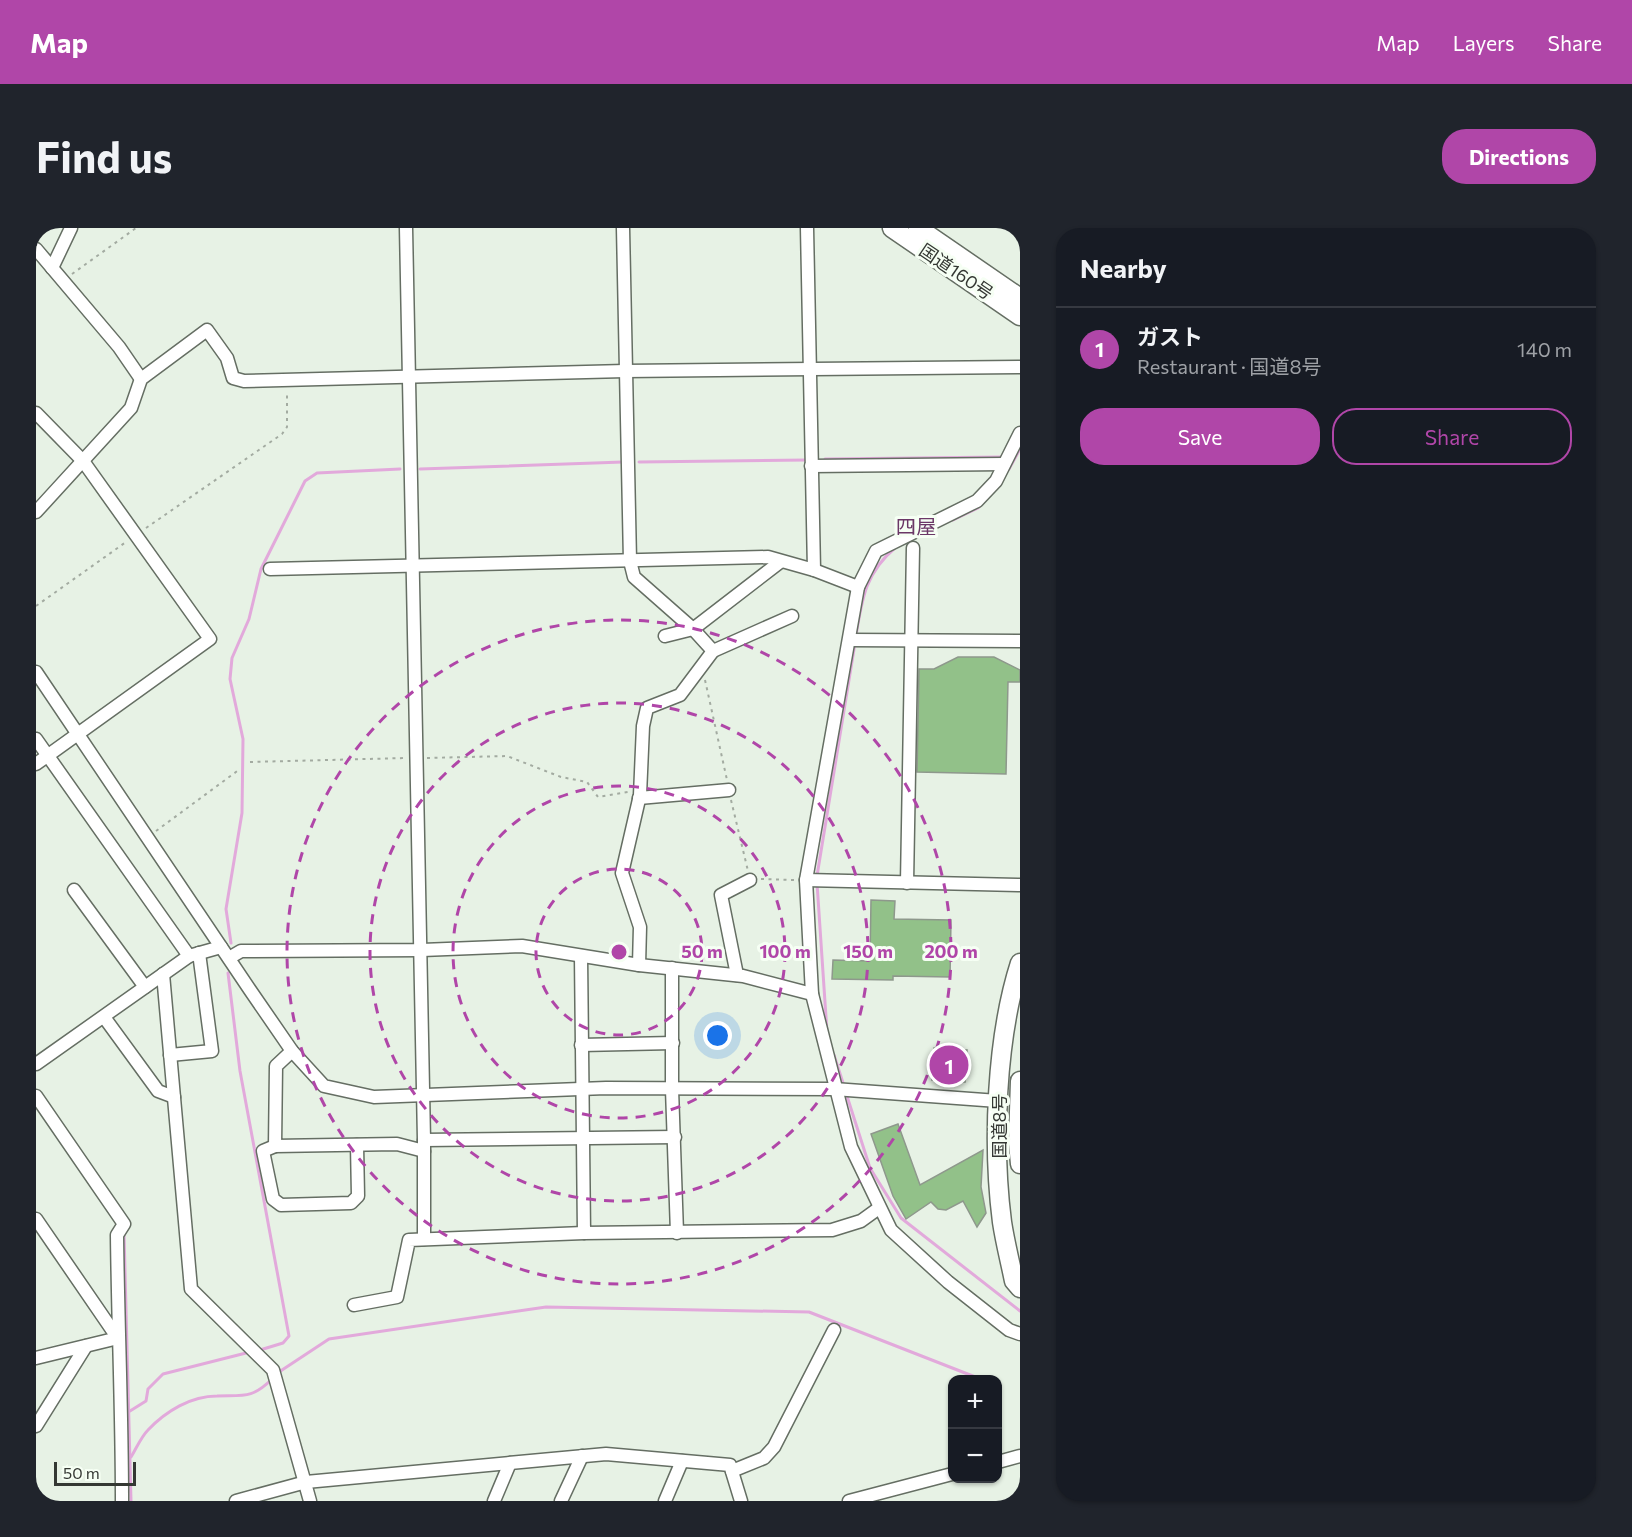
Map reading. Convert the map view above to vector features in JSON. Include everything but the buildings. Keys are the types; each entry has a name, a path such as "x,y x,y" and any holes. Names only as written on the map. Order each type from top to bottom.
{"highway":[{"name":"国道160号","path":"892,228 1020,316"},
{"name":"国道160号","path":"918,228 1020,298"},
{"name":"国道8号","path":"1020,963 1002,1055 999,1101 1002,1223 1014,1281 1020,1288"},
{"name":"国道8号","path":"1020,1081 1020,1164"},
{"path":"999,1101 1019,1100"}],"street":[{"path":"52,268 71,228"},
{"path":"406,228 425,1093 424,1239"},
{"path":"623,228 630,561 634,577 693,629 713,651"},
{"path":"807,228 812,368 811,466 814,570"},
{"path":"36,249 119,347 141,378"},
{"path":"36,512 131,408 141,378 207,330 227,358 233,378 244,381 625,371 1020,367"},
{"path":"36,413 83,461 210,639 36,764"},
{"path":"36,434 47,425"},
{"path":"1020,433 996,481 977,501 876,551 858,587 854,640 806,880 812,994 851,1147 879,1208 891,1230 939,1275 1009,1330 1020,1334"},
{"path":"811,466 1004,464"},
{"path":"907,883 913,549"},
{"path":"270,569 768,557 814,570 858,587"},
{"path":"666,636 693,629 780,562"},
{"path":"639,965 640,927 622,873 639,794 643,726 647,708 680,694 713,651 792,616"},
{"path":"854,640 1020,641"},
{"path":"36,672 292,1051 324,1086 374,1096 581,1089 836,1089 999,1101"},
{"path":"36,739 194,955 212,1051 170,1055"},
{"path":"639,794 729,790"},
{"path":"736,975 721,895 750,880"},
{"path":"806,880 1020,885"},
{"path":"74,890 145,987"},
{"path":"36,1064 163,974 194,955 221,946"},
{"path":"229,958 241,951 422,950 522,946 639,965 736,975 812,994"},
{"path":"581,956 584,1233"},
{"path":"672,968 672,1089 677,1233"},
{"path":"163,974 191,1289 273,1370 310,1501"},
{"path":"104,1017 158,1091 174,1097"},
{"path":"581,1045 673,1043"},
{"path":"275,1146 276,1066 292,1051"},
{"path":"36,1096 124,1224 117,1235 118,1338 122,1380 122,1501"},
{"path":"357,1145 358,1197 351,1203 281,1205 273,1199 263,1151 275,1146 397,1144 424,1146 583,1138 675,1137"},
{"path":"354,1305 398,1297 409,1240 584,1233 832,1230 861,1221 879,1208"},
{"path":"36,1219 118,1338"},
{"path":"732,1471 764,1458 774,1447 834,1330"},
{"path":"36,1358 118,1338"},
{"path":"36,1426 86,1346"},
{"path":"236,1501 306,1482 606,1454 730,1465 741,1501"},
{"path":"561,1501 582,1456"},
{"path":"1002,1461 1020,1456"},
{"path":"665,1501 682,1461"},
{"path":"494,1501 510,1463"},
{"path":"849,1501 948,1475"}],"path":[{"path":"63,280 136,228"},
{"path":"36,606 282,434 287,427 287,379"},
{"path":"250,762 507,756 561,777 587,782 598,797 639,794"},
{"path":"148,837 240,769"}],"waterway":[{"path":"1009,469 1020,449"},
{"path":"825,459 1003,457"},
{"path":"639,462 807,460"},
{"path":"420,469 623,462"},
{"path":"231,943 226,909 242,813 243,739 230,679 232,658 249,619 261,569 305,481 317,473 400,469"},
{"path":"953,520 978,508 997,487"},
{"path":"856,636 863,598 871,577 896,547"},
{"path":"817,876 855,643"},
{"path":"817,883 827,1032"},
{"path":"228,973 240,1071 289,1336 283,1343 260,1350"},
{"path":"834,1055 844,1086"},
{"path":"846,1093 870,1168 901,1218 1020,1311"},
{"path":"124,1233 131,1501"},
{"path":"279,1372 329,1339 546,1307 809,1312 970,1375"},
{"path":"130,1411 146,1401 148,1389 163,1374 250,1352"},
{"path":"131,1457 148,1430 180,1406 207,1397 247,1395 259,1390 272,1379"}],"place":[{"name":"ガスト","path":"949,1065"}],"district":[{"name":"四屋","path":"916,527"}]}
